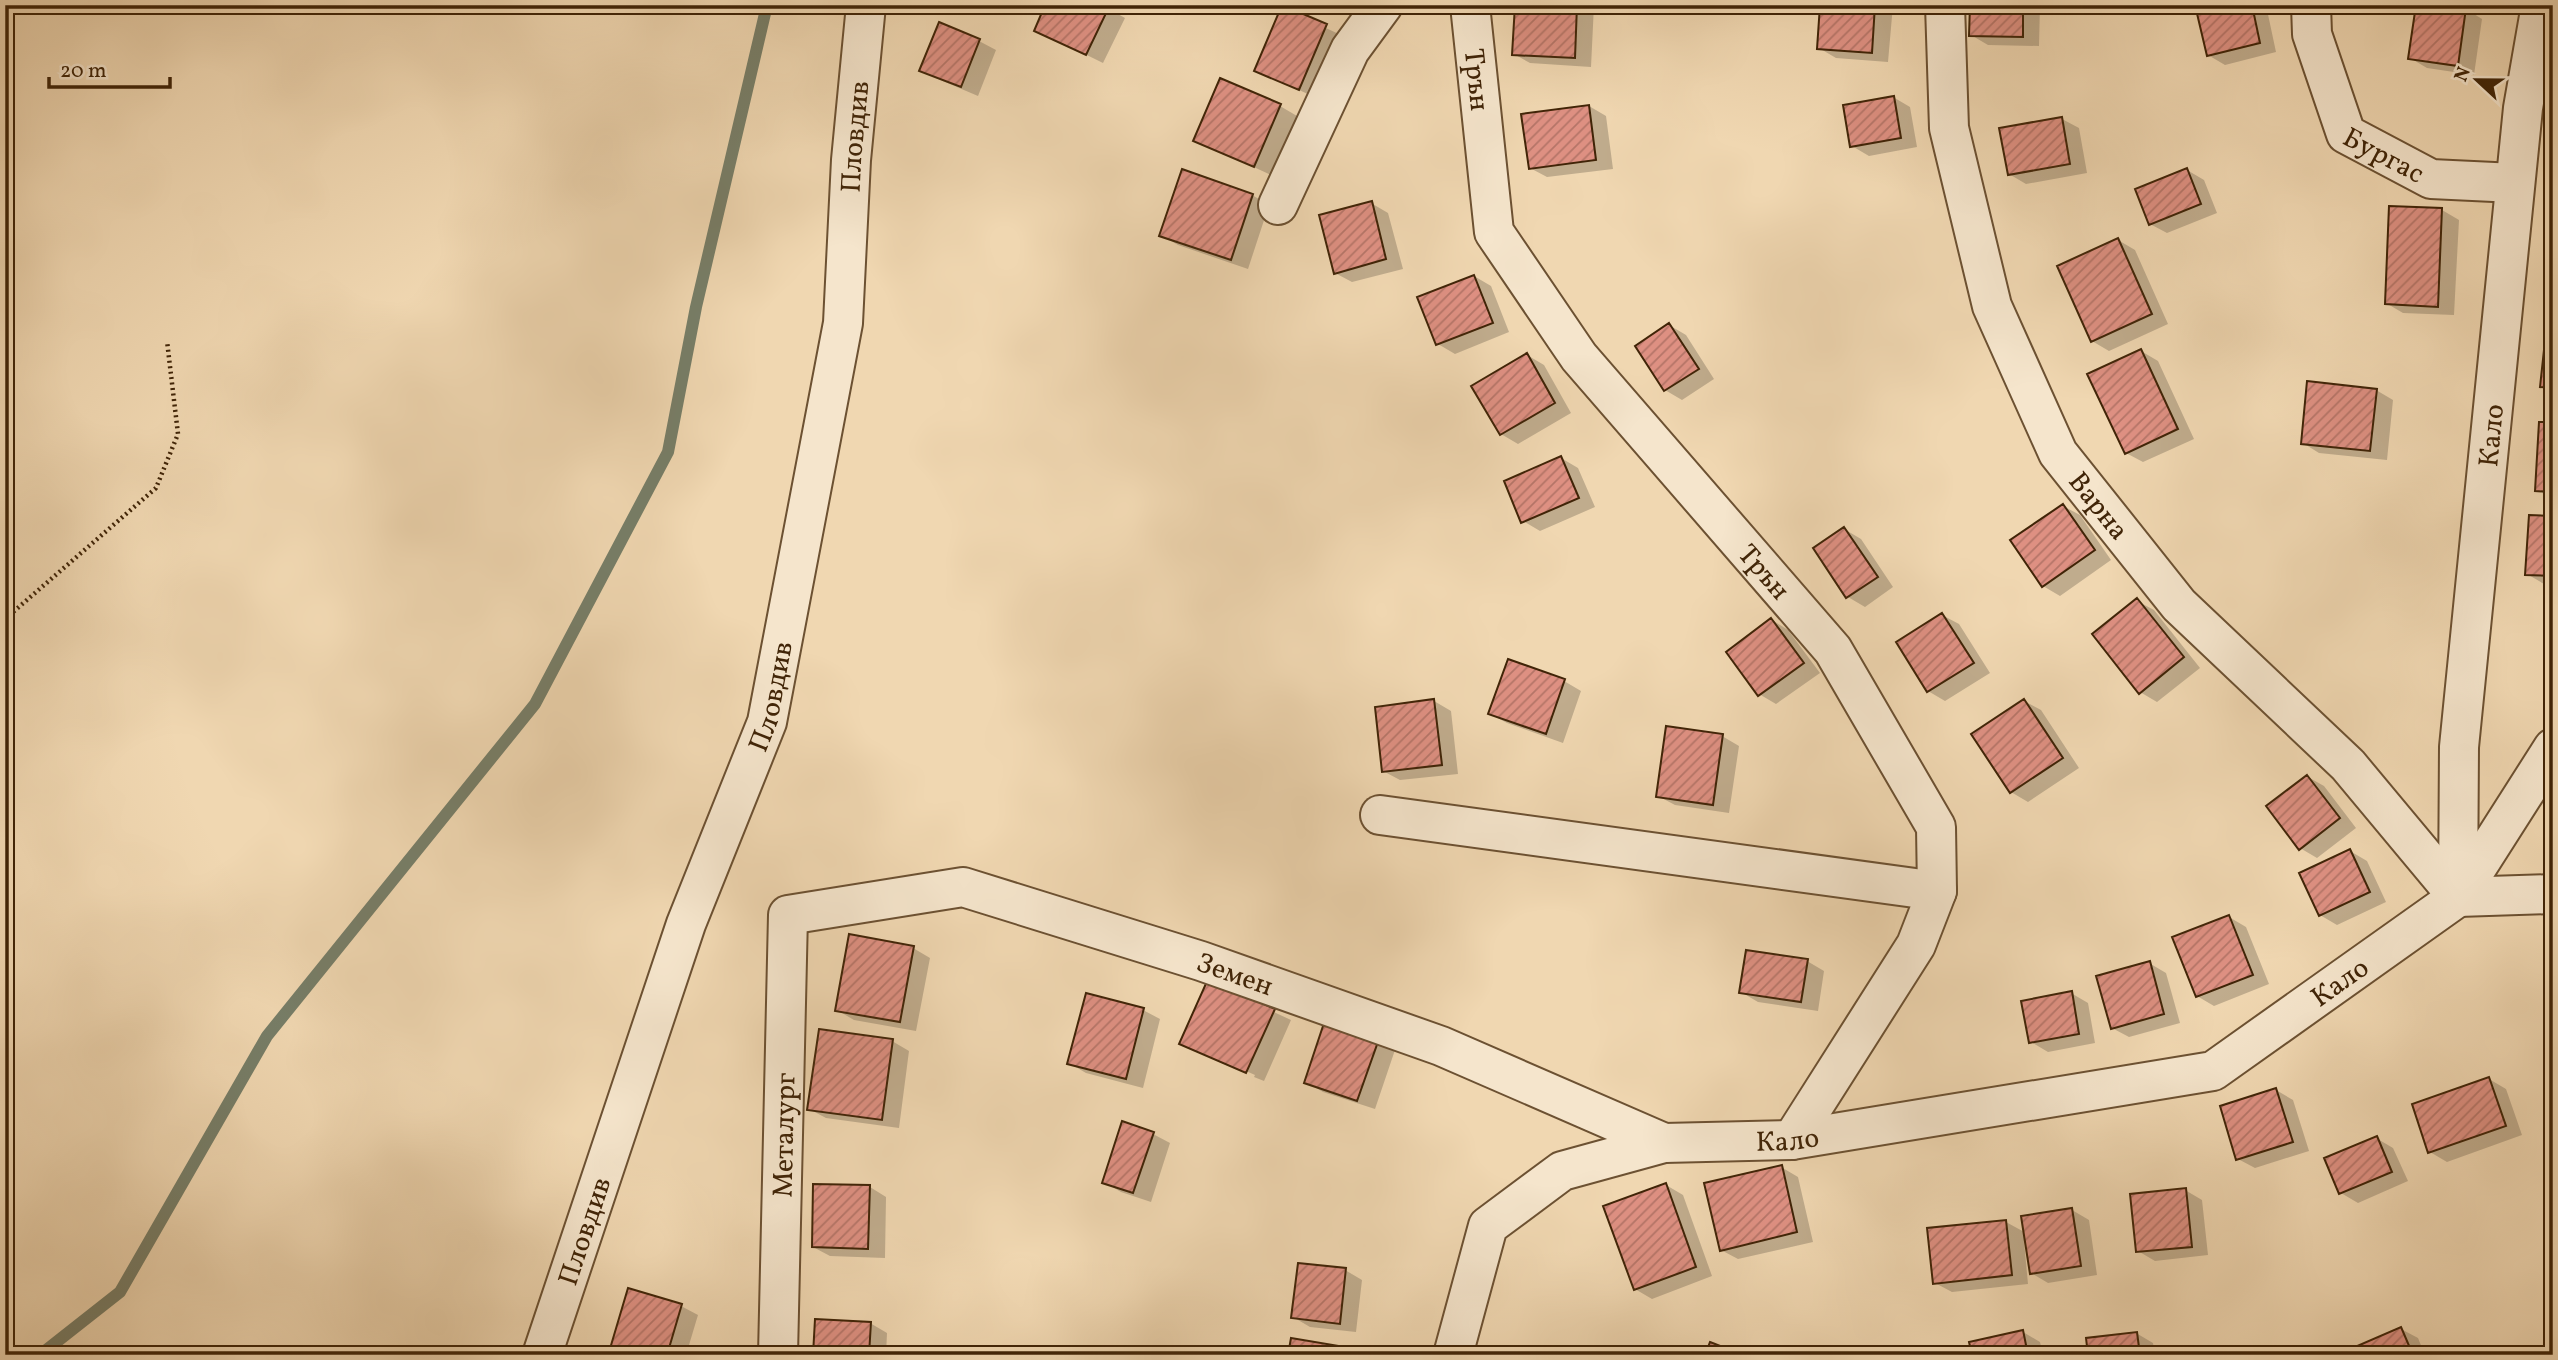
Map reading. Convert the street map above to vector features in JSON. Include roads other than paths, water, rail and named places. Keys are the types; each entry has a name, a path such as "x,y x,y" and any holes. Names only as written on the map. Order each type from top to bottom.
{"street":[{"name":"Пловдив","path":"542,1355 685,924 767,722 843,323 851,160 866,5"},
{"path":"1278,205 1350,50 1383,5"},
{"name":"Трън","path":"1471,5 1494,232 1579,357 1833,650 1936,827 1937,891 1916,945 1792,1140"},
{"name":"Варна","path":"1945,5 1949,128 1992,306 2058,453 2179,605 2348,765 2458,897"},
{"name":"Бургас","path":"2311,5 2312,34 2346,134 2431,179 2515,183"},
{"name":"Кало","path":"1453,1355 1488,1226 1562,1171 1664,1143 1792,1140 2213,1072 2458,897 2459,747 2522,108 2541,5"},
{"path":"2458,897 2553,748"},
{"path":"1380,815 1937,891"},
{"name":"Земен","path":"788,915 963,887 1201,961 1441,1046 1664,1143"},
{"path":"2458,897 2553,894"},
{"name":"Металург","path":"778,1355 788,915"}],"waterway":[{"path":"40,1355 120,1292 267,1036 535,704 668,452 696,307 767,5"}]}
